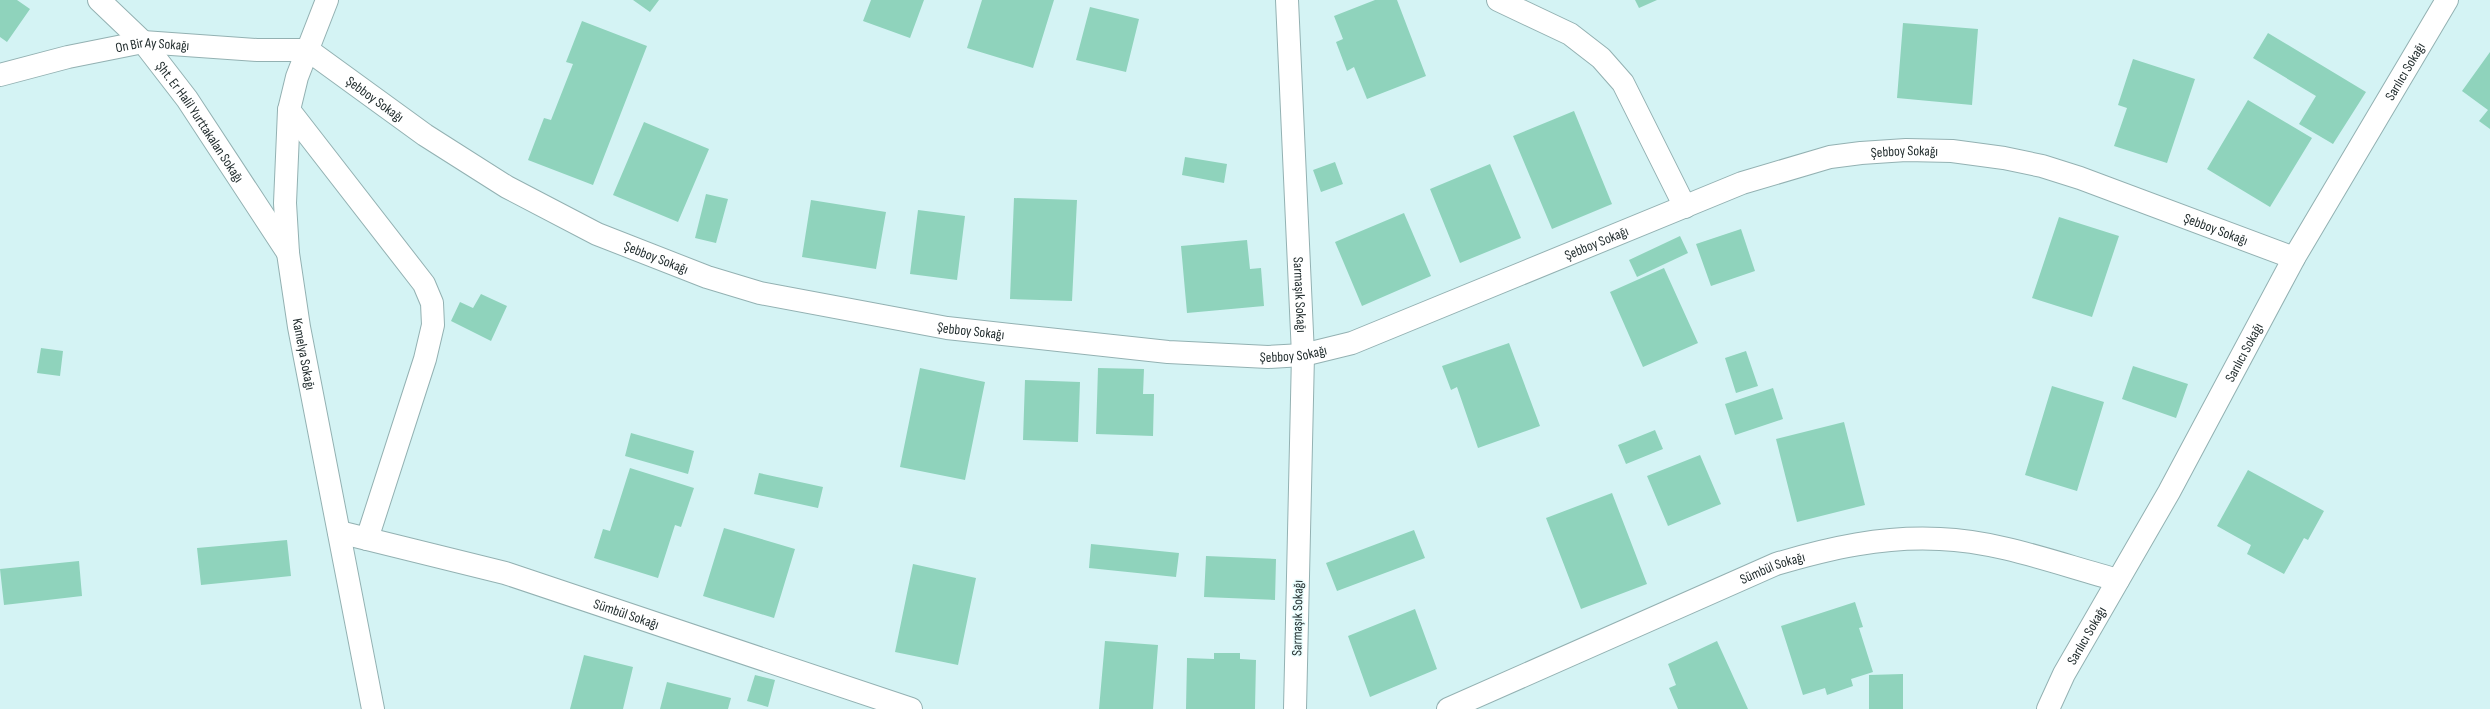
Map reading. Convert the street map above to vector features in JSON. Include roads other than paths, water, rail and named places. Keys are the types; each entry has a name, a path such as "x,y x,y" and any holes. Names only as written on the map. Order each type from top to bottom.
{"street":[{"name":"Şht. Er Halil Yurttakalan Sokağı","path":"99,0 143,42 187,99 288,253"},
{"name":"Kamelya Sokağı","path":"327,0 297,77 289,110 285,203 288,253 299,327 373,709"},
{"name":"Sarmaşık Sokağı","path":"1287,0 1303,355 1295,709"},
{"path":"1498,0 1570,34 1601,58 1624,83 1685,207"},
{"name":"Sarılıcı Sokağı","path":"2048,709 2064,674 2169,492 2294,258 2447,0"},
{"name":"On Bir Ay Sokağı","path":"0,75 68,57 143,42 257,50 308,50"},
{"name":"Şebboy Sokağı","path":"308,50 425,136 507,187 597,234 707,277 760,293 879,317 955,328 1176,352 1268,357 1303,355 1352,343 1742,184 1830,157 1906,150 1952,151 2004,158 2042,166 2080,178 2294,258"},
{"path":"289,110 424,284 432,303 433,325 425,359 367,539"},
{"name":"Sümbül Sokağı","path":"339,532 504,573 910,709"},
{"name":"Sümbül Sokağı","path":"1448,709 1747,576 1776,564 1829,548 1883,540 1941,539 1984,544 2118,580"}]}
